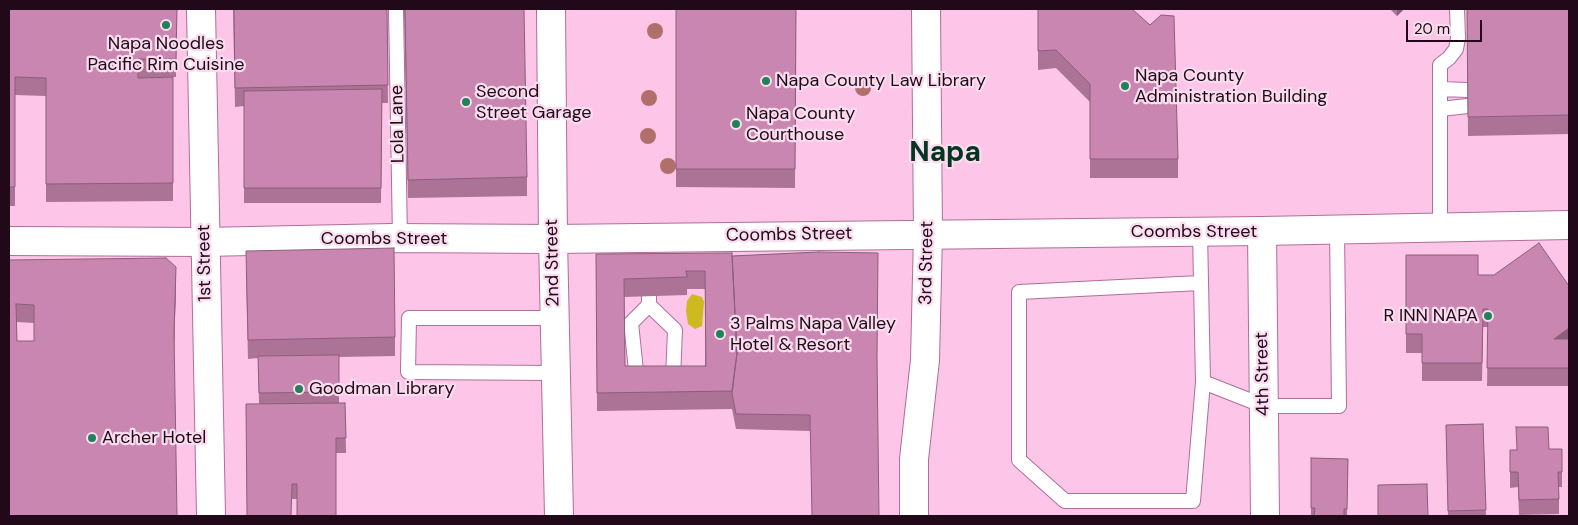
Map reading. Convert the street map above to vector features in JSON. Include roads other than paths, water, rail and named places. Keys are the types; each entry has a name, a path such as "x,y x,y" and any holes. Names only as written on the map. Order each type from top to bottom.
{"street":[{"name":"1st Street","path":"201,9 204,242 211,516"},
{"name":"2nd Street","path":"551,9 558,516"},
{"name":"3rd Street","path":"914,516 914,459 925,360 928,234 926,9"},
{"name":"Coombs Street","path":"9,241 204,242 553,239 643,246 928,234 1200,232 1569,224"},
{"name":"4th Street","path":"1262,231 1265,516"}],"lane":[{"name":"Lola Lane","path":"396,9 400,239"},
{"path":"1440,227 1440,65 1456,49 1458,9"},
{"path":"1440,89 1468,90"},
{"path":"1440,109 1468,106"},
{"path":"1203,382 1264,406 1339,406 1337,229"},
{"path":"1200,232 1203,382 1193,501 1065,501 1019,460 1019,292 1200,283"},
{"path":"649,301 675,330 673,379 637,380 631,323 649,301"},
{"path":"554,318 408,318 408,372 555,373"}],"place":[{"name":"Napa Noodles Pacific Rim Cuisine","path":"166,25"},
{"name":"Napa County Law Library","path":"766,81"},
{"name":"Napa County Administration Building","path":"1125,86"},
{"name":"Second Street Garage","path":"466,102"},
{"name":"Napa County Courthouse","path":"736,124"},
{"name":"R INN NAPA","path":"1488,316"},
{"name":"3 Palms Napa Valley Hotel & Resort","path":"720,334"},
{"name":"Goodman Library","path":"299,389"},
{"name":"Archer Hotel","path":"92,438"}],"district":[{"name":"Napa","path":"945,154"}]}
